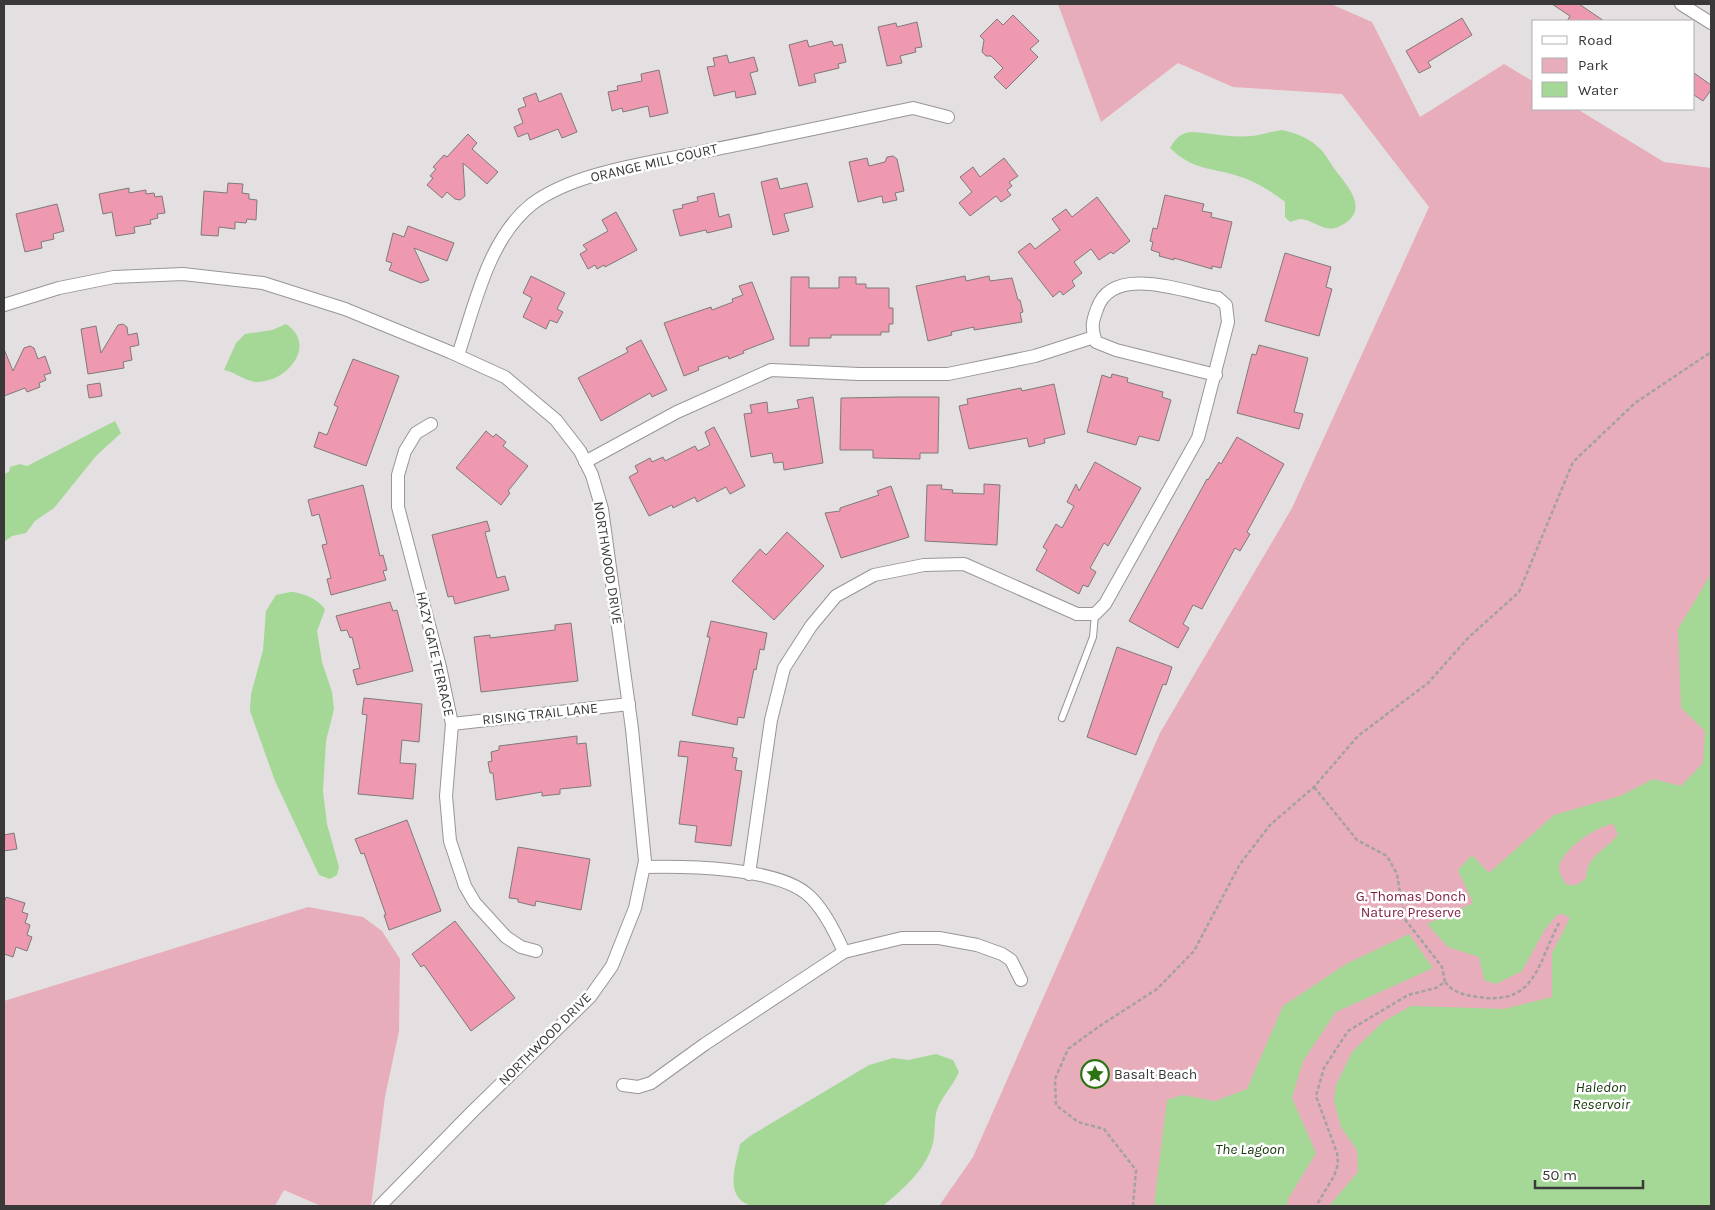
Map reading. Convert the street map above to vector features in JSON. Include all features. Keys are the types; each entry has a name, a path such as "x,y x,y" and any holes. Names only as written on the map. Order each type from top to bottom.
{"street":[{"path":"1681,4 1711,23"},
{"name":"ORANGE MILL COURT","path":"458,355 484,279 504,236 532,205 568,183 644,164 913,108 948,117"},
{"name":"NORTHWOOD DRIVE","path":"4,305 59,288 114,277 183,274 263,283 345,309 458,355 505,377 556,420 592,475 602,509 629,704 644,866 636,908 612,966 590,997 473,1111 380,1206"},
{"path":"749,874 771,720 784,668 811,626 836,596 874,575 924,565 964,564 1077,614 1095,614 1105,604 1198,438 1216,375 1228,322 1226,305 1218,298 1138,282 1118,285 1099,301 1091,326 1096,342 1116,350 1216,375"},
{"path":"585,462 677,412 771,370 859,374 948,374 1035,356 1094,337"},
{"name":"HAZY GATE TERRACE","path":"431,424 416,433 405,451 398,475 398,508 440,667 452,724 446,796 446,822 454,858 470,895 491,922 506,937 521,947 536,951"},
{"name":"RISING TRAIL LANE","path":"452,724 629,704"},
{"path":"644,866 694,866 749,874 782,882 807,894 834,929 844,952"},
{"path":"623,1085 638,1087 651,1083 705,1044 844,952 902,938 939,938 977,945 1002,954 1012,960 1021,980"}],"lane":[{"path":"1062,718 1093,637 1095,614"}],"path":[{"path":"1132,1206 1136,1170 1115,1142 1104,1128 1078,1122 1056,1106 1055,1079 1068,1050 1101,1025 1157,989 1194,951 1240,864 1270,825 1314,787 1358,736 1428,684 1469,637 1519,592 1573,462 1635,403 1711,352"},
{"path":"1314,787 1357,840 1387,856 1397,874 1404,918 1442,967 1445,982 1452,991 1487,998 1503,998 1531,984 1559,923"},
{"path":"1316,1206 1334,1176 1338,1164 1337,1153 1316,1096 1324,1068 1348,1032 1408,995 1436,988 1445,982"}],"green space":[{"name":"G. Thomas Donch Nature Preserve","path":"1058,4 1331,4 1372,22 1420,117 1504,64 1532,81 1532,110 1579,110 1664,162 1711,168 1711,1206 939,1206 973,1157 1160,733 1292,508 1429,207 1342,94 1233,87 1178,63 1101,122"},
{"path":"308,907 363,917 382,931 400,959 399,1031 385,1097 371,1206 321,1206 284,1190 275,1206 4,1206 4,1001"}],"water":[{"path":"1282,130 1309,140 1325,154 1355,200 1354,214 1348,221 1333,228 1301,219 1290,222 1285,217 1285,202 1264,188 1241,177 1195,165 1170,148 1174,141 1188,132 1247,136"},
{"path":"286,324 295,333 299,342 299,352 288,370 268,381 256,382 224,370 236,343 245,334 272,330"},
{"path":"115,421 121,433 96,456 54,508 35,521 26,533 12,536 4,542 4,474 9,472 10,467 20,464 27,466"},
{"name":"Haledon Reservoir","path":"1711,574 1711,1206 1329,1206 1358,1172 1357,1150 1341,1127 1334,1100 1336,1085 1352,1052 1383,1022 1411,1006 1504,1009 1552,997 1552,953 1570,918 1563,914 1557,915 1545,929 1522,971 1496,984 1484,980 1479,957 1448,947 1427,924 1473,903 1458,870 1472,855 1489,873 1554,815 1620,796 1653,779 1681,786 1703,763 1705,731 1681,708 1678,629","holes":["1613,824 1618,834 1590,863 1586,878 1577,885 1567,885 1560,874 1559,867 1566,853 1581,840 1606,826"]},
{"path":"290,592 310,597 323,606 325,610 317,631 322,662 332,692 334,709 326,741 323,791 327,824 339,867 337,875 330,879 319,875 275,781 250,711 251,694 263,650 266,611 276,595"},
{"name":"The Lagoon","path":"1409,934 1433,968 1336,1012 1303,1061 1292,1098 1316,1153 1288,1199 1287,1206 1154,1206 1167,1100 1183,1095 1215,1101 1247,1089 1283,1006 1346,964"},
{"path":"936,1054 953,1060 959,1072 937,1109 933,1143 925,1162 913,1178 883,1206 751,1206 742,1202 734,1188 734,1170 740,1144 750,1136 869,1065 893,1058 908,1060"}],"building":[{"path":"1552,4 1579,4 1603,20 1568,20 1570,16"},
{"path":"1013,15 1039,41 1030,49 1038,57 1006,89 994,77 1003,68 991,56 986,56 982,52 984,40 980,36 997,19 1003,25"},
{"path":"1462,18 1472,35 1428,62 1431,67 1419,73 1406,51"},
{"path":"917,22 922,47 915,48 916,52 900,56 902,63 887,66 878,27 896,23 897,27"},
{"path":"807,40 809,47 832,41 834,46 842,44 846,62 838,64 839,68 814,74 816,82 799,86 789,45"},
{"path":"727,55 729,63 754,57 758,71 750,73 756,94 736,98 735,91 714,96 707,67 715,66 713,58"},
{"path":"659,70 668,113 650,117 648,106 623,112 622,108 612,111 608,92 618,90 617,86 642,81 641,74"},
{"path":"1695,74 1711,85 1711,90 1703,101 1695,96"},
{"path":"536,93 539,102 561,93 577,132 562,138 558,129 530,140 528,133 518,137 514,127 523,123 518,109 526,106 523,98"},
{"path":"468,134 477,143 472,149 498,172 487,184 463,163 465,196 460,200 455,199 447,192 442,198 427,185 433,178 430,176 436,169 433,167 444,155 447,157"},
{"path":"893,156 897,159 904,191 895,193 897,200 883,203 882,196 858,202 849,162 867,158 869,166 885,162 887,157"},
{"path":"1004,158 1018,176 1009,182 1012,186 1007,190 1011,195 1001,202 996,196 970,216 959,203 972,192 960,177 973,167 980,177"},
{"path":"777,178 780,189 807,183 813,207 784,214 789,231 773,235 761,182"},
{"path":"228,183 243,184 242,193 249,194 249,199 257,200 256,220 247,219 246,223 235,222 235,229 219,227 218,236 201,235 204,191 227,193"},
{"path":"129,188 129,193 146,190 146,194 154,193 155,197 162,196 165,213 157,214 158,218 150,220 151,224 134,227 135,233 116,236 112,212 103,214 99,194"},
{"path":"714,193 719,217 729,214 732,227 707,233 706,230 680,236 673,210 683,208 682,205 698,201 697,197"},
{"path":"1165,195 1204,204 1202,211 1212,213 1211,217 1232,222 1221,268 1212,266 1212,269 1174,258 1174,260 1159,256 1160,253 1151,250 1153,242 1150,241 1153,228 1157,229"},
{"path":"1097,197 1130,241 1113,254 1111,252 1099,260 1091,249 1074,262 1082,273 1072,281 1075,286 1063,295 1060,291 1053,297 1018,252 1030,243 1035,249 1060,230 1052,219 1066,209 1072,217"},
{"path":"57,204 64,231 53,234 54,239 41,242 42,248 25,252 16,214"},
{"path":"616,212 637,250 605,267 604,265 597,269 595,265 588,269 580,254 587,250 583,245 608,231 602,220"},
{"path":"408,226 454,243 447,261 414,248 429,280 421,283 389,270 392,263 386,261 393,233 404,237"},
{"path":"1285,253 1331,267 1326,287 1332,289 1319,336 1265,321"},
{"path":"531,276 565,293 557,309 563,312 557,323 550,320 546,329 523,317 532,298 523,293"},
{"path":"965,276 966,281 989,276 990,281 1012,278 1023,312 1020,313 1022,322 974,330 974,327 951,332 952,335 928,341 916,286"},
{"path":"791,277 809,277 809,288 839,288 839,277 856,277 856,284 866,284 866,288 889,288 889,308 893,308 893,324 889,324 889,332 881,332 881,335 831,335 831,338 809,338 809,346 790,346"},
{"path":"752,282 774,339 743,351 744,353 729,359 728,356 698,367 699,370 684,376 664,323 711,307 712,310 733,302 732,299 743,295 739,286"},
{"path":"123,324 127,327 128,335 137,333 139,345 130,347 132,360 123,362 124,368 88,374 81,329 96,326 101,353 118,325"},
{"path":"641,340 667,390 652,397 650,393 601,421 578,378 628,352 626,348"},
{"path":"1259,345 1308,358 1294,412 1303,414 1299,429 1237,413 1252,354 1256,355"},
{"path":"30,346 34,348 38,359 45,356 51,373 44,375 46,380 39,383 40,387 27,392 25,388 4,396 4,349 13,371 24,348"},
{"path":"353,359 399,376 366,466 314,447 319,432 327,435 338,407 334,405"},
{"path":"1112,374 1128,378 1127,382 1163,392 1162,397 1171,400 1159,441 1139,436 1136,445 1087,432 1102,375 1111,378"},
{"path":"100,383 102,396 89,398 87,385"},
{"path":"1054,384 1065,434 1044,439 1045,443 1029,447 1027,438 969,449 959,406 968,404 967,399 1021,388 1022,391"},
{"path":"813,397 823,463 784,470 783,462 774,463 772,453 751,457 744,414 752,413 750,405 767,402 768,413 799,408 797,400"},
{"path":"939,397 938,453 920,453 920,459 873,458 873,450 840,450 841,398"},
{"path":"714,427 745,486 730,494 726,487 697,502 695,497 673,508 672,505 649,516 629,477 638,472 635,466 650,458 652,462 663,457 665,461 695,446 698,451 710,445 705,432"},
{"path":"486,431 493,437 496,434 506,442 503,446 528,466 508,491 510,493 501,505 456,468"},
{"path":"1237,437 1284,464 1247,532 1250,534 1240,551 1235,548 1202,609 1193,605 1183,624 1189,628 1178,648 1129,621 1207,479 1219,462 1221,464"},
{"path":"1095,462 1141,488 1108,546 1104,543 1090,568 1096,572 1088,587 1083,585 1079,594 1036,570 1047,550 1043,547 1056,524 1062,528 1074,506 1067,502 1076,484 1079,491"},
{"path":"984,484 1000,485 997,545 925,541 927,485 942,485 941,489 953,490 952,493 984,494"},
{"path":"363,485 380,556 383,555 387,570 383,571 386,580 331,595 327,579 331,578 322,545 327,544 319,514 312,516 308,500"},
{"path":"891,486 909,537 841,558 825,513 840,511 840,508 879,495 877,491"},
{"path":"487,521 490,531 485,532 497,578 505,576 509,590 455,604 453,596 448,597 432,535"},
{"path":"787,532 824,566 774,620 732,581 760,549 766,555"},
{"path":"390,602 393,611 397,610 413,671 357,685 353,670 360,668 352,637 350,638 347,630 341,631 336,616"},
{"path":"711,621 767,633 764,650 760,649 756,670 754,669 744,718 738,717 737,725 692,715 710,637 707,637"},
{"path":"571,623 578,681 481,692 474,637 490,635 490,638 555,630 555,625"},
{"path":"1117,647 1172,667 1166,685 1163,684 1136,755 1087,737"},
{"path":"364,698 422,704 419,742 402,740 400,763 416,764 413,799 358,794 367,715 362,714"},
{"path":"577,736 577,744 586,743 591,786 560,789 560,794 542,796 542,792 496,800 493,773 490,773 488,762 492,761 491,752 499,750 499,746"},
{"path":"680,741 734,748 732,757 737,758 735,770 742,771 731,846 695,842 697,826 679,824 688,757 678,756"},
{"path":"407,820 441,911 389,930 384,915 386,915 364,853 361,854 355,839"},
{"path":"14,833 17,849 4,851 4,835"},
{"path":"518,847 590,859 581,910 536,901 535,906 518,902 518,899 509,898"},
{"path":"6,897 25,903 22,912 28,914 25,923 30,925 27,935 32,937 27,951 16,947 13,957 4,954 4,903"},
{"path":"455,921 515,998 471,1031 424,965 421,967 412,954"}],"place":[{"name":"Basalt Beach","path":"1095,1074"}]}
